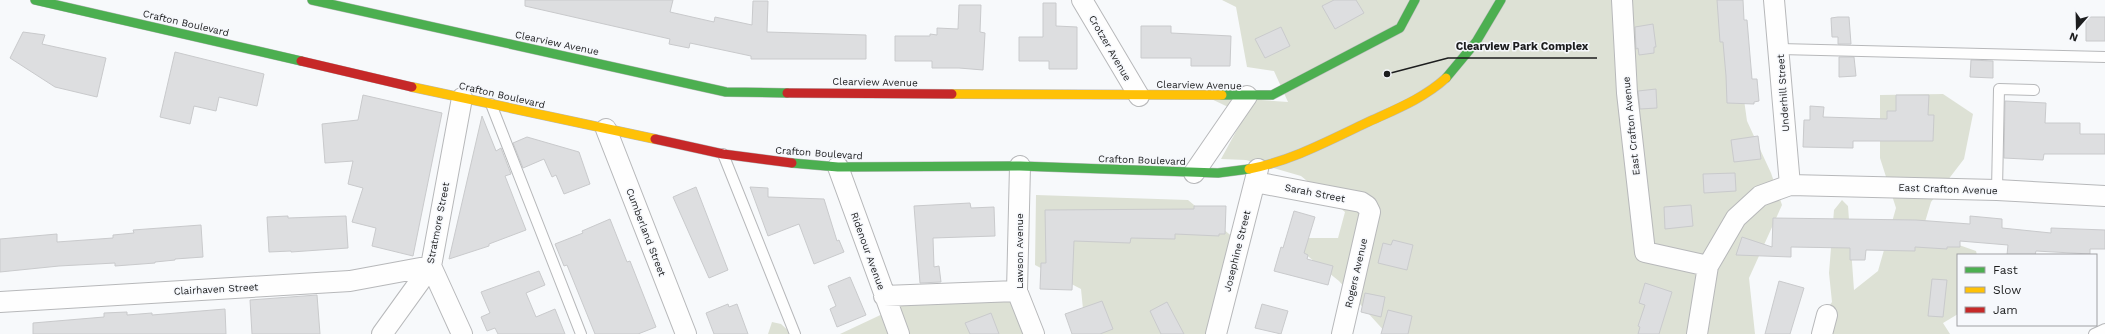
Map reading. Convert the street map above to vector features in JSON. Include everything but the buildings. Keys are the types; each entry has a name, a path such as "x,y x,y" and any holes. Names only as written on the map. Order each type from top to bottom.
{"main road":[{"name":"Crafton Boulevard","path":"35,0 89,11 462,98 723,154 779,162 838,167 1020,166 1194,173 1239,172 1256,175 1421,95 1444,79 1463,59 1501,0"},
{"path":"89,11 90,0"},
{"name":"Clearview Avenue","path":"312,0 726,92 1139,96 1194,94 1247,96 1272,95 1400,28 1415,0"}],"street":[{"name":"Crotzer Avenue","path":"1082,0 1139,96"},
{"name":"East Crafton Avenue","path":"1622,0 1626,93 1645,252 1708,266"},
{"name":"Underhill Street","path":"1774,0 1780,49 1790,185"},
{"path":"1194,173 1247,96"},
{"name":"Stratmore Street","path":"382,334 432,266 462,98"},
{"name":"Cumberland Street","path":"606,130 686,334"},
{"name":"Lawson Avenue","path":"1020,166 1017,291 1034,334"},
{"name":"Ridenour Avenue","path":"838,167 899,334"},
{"name":"Sarah Street","path":"1256,175 1361,202 1367,206 1370,212"},
{"name":"Josephine Street","path":"1216,334 1256,175"},
{"path":"1697,334 1708,266 1736,218 1760,196 1790,185"},
{"name":"East Crafton Avenue","path":"1790,185 1997,190 2105,196"},
{"name":"Rogers Avenue","path":"1342,334 1370,212"},
{"path":"432,266 462,334"},
{"name":"Clairhaven Street","path":"0,302 350,281 432,266"},
{"path":"884,296 1017,291"},
{"path":"1822,334 1828,315"}],"lane":[{"path":"1780,49 2105,57"},
{"path":"1997,190 1999,89 2034,90"},
{"path":"491,104 581,334"},
{"path":"723,154 795,334"},
{"path":"2094,334 2105,329"}],"shaded area":[{"path":"1222,0 1730,0 1747,121 1771,173 1782,205 1749,278 1755,334 1387,334 1339,281 1285,238 1338,238 1345,212 1301,176 1246,160 1221,159 1245,115 1205,96 1288,102 1274,71 1247,67 1236,7"},
{"path":"1943,94 1973,114 1964,159 1931,202 1922,232 1976,251 1977,254 1957,254 1957,315 1943,323 1950,334 1824,334 1817,324 1832,302 1829,273 1834,210 1842,200 1848,206 1854,290 1878,271 1896,208 1880,158 1880,95"},
{"path":"1036,195 1188,200 1246,248 1223,334 1075,334 1084,319 1081,289 1035,265"},
{"path":"1006,298 1041,334 840,334 906,303"},
{"path":"772,322 781,324 792,334 768,334"}],"traffic: fast":[{"path":"35,0 301,61"},
{"path":"312,0 726,92 787,93"},
{"path":"1222,95 1272,95 1400,28 1415,0"},
{"path":"1446,78 1476,42 1501,0"},
{"path":"792,163 838,167 1020,166 1218,173 1249,169"}],"traffic: slow":[{"path":"1249,169 1294,156 1408,104 1428,92 1446,78"},
{"path":"412,87 655,139"},
{"path":"952,94 1222,95"}],"traffic: jam":[{"path":"301,61 412,87"},
{"path":"787,93 952,94"},
{"path":"655,139 723,154 792,163"}],"place":[{"name":"Clearview Park Complex","path":"1387,74"}]}
